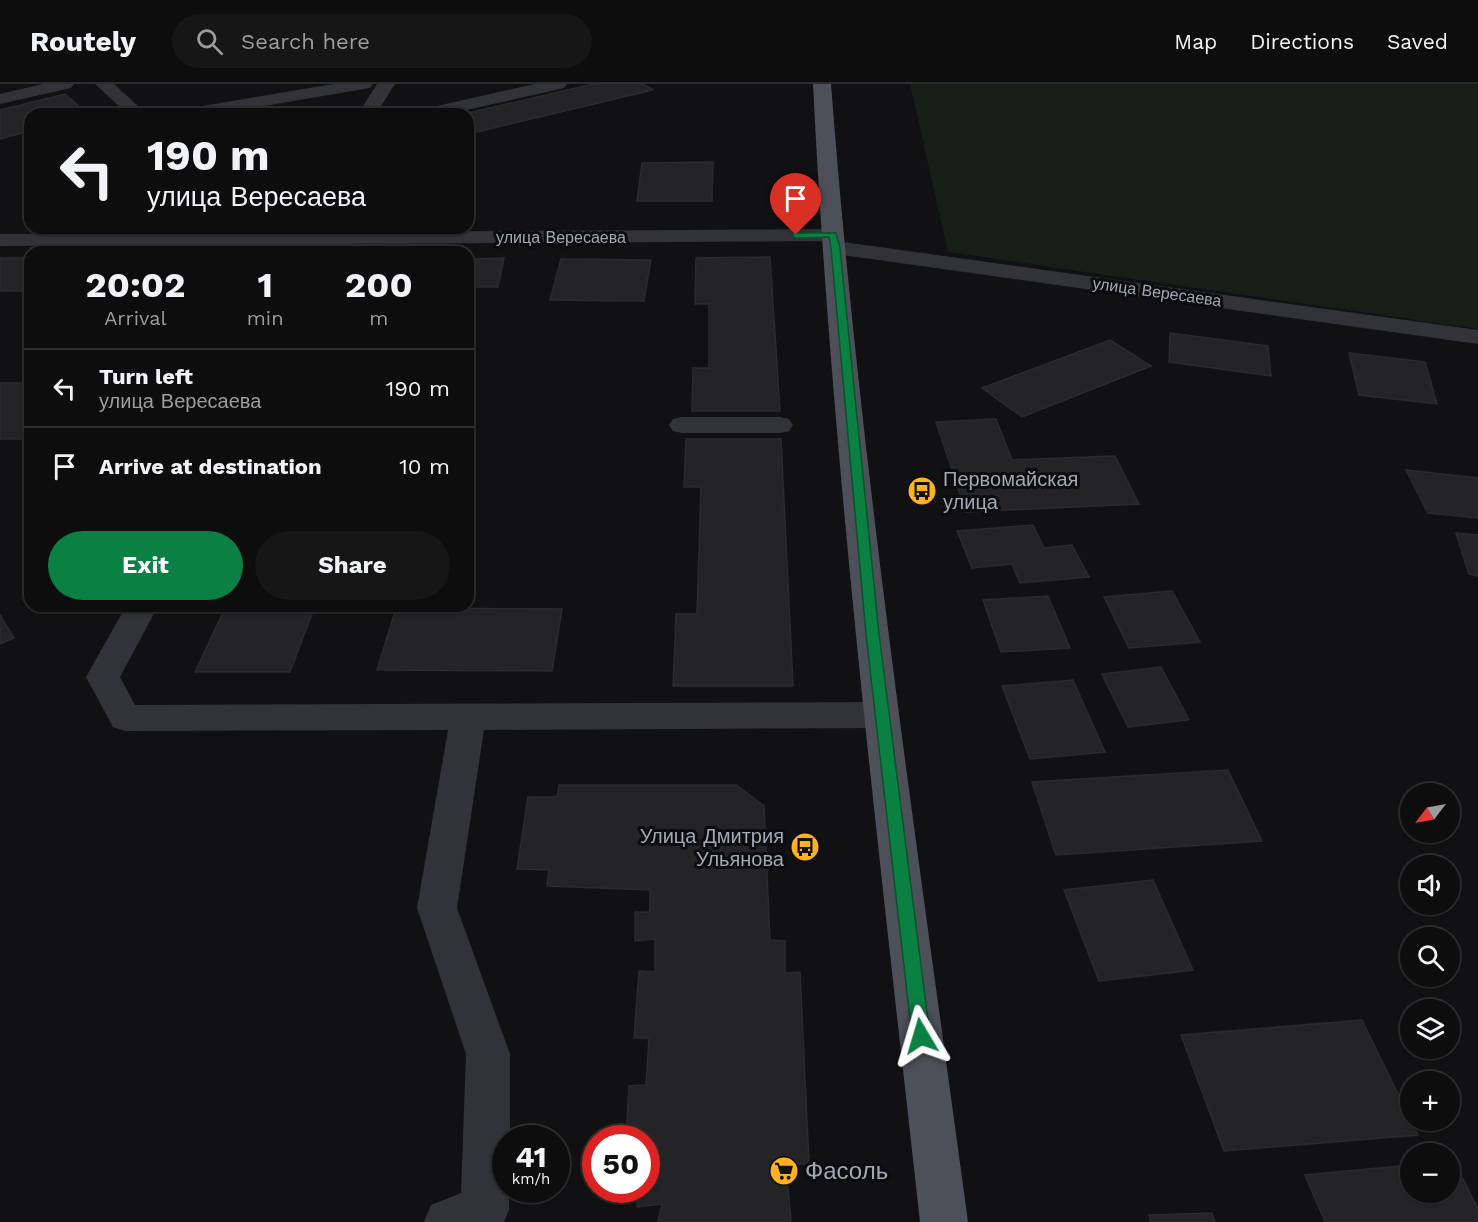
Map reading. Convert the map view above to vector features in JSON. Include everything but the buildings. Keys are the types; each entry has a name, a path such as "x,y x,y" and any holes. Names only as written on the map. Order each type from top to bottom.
{"main road":[{"path":"822,84 834,241 882,715 944,1222"}],"street":[{"path":"0,99 65,84"},
{"path":"104,84 130,108"},
{"path":"221,108 364,84"},
{"path":"371,108 386,84"},
{"path":"452,108 558,84"},
{"name":"улица Вересаева","path":"0,240 834,241 1472,336"},
{"path":"1472,336 1478,359"},
{"path":"682,425 780,425"},
{"path":"139,612 103,677 125,718 882,715"},
{"path":"447,1222 485,1210 488,1054 437,908 468,717"}],"shaded area":[{"path":"910,84 1478,84 1478,329 948,252"}],"place":[{"name":"Первомайская улица","path":"922,491"},
{"name":"Улица Дмитрия Ульянова","path":"805,847"},
{"name":"Фасоль","path":"784,1171"}],"route":[{"path":"796,235 833,235 836,248 872,634 921,1036"}]}
